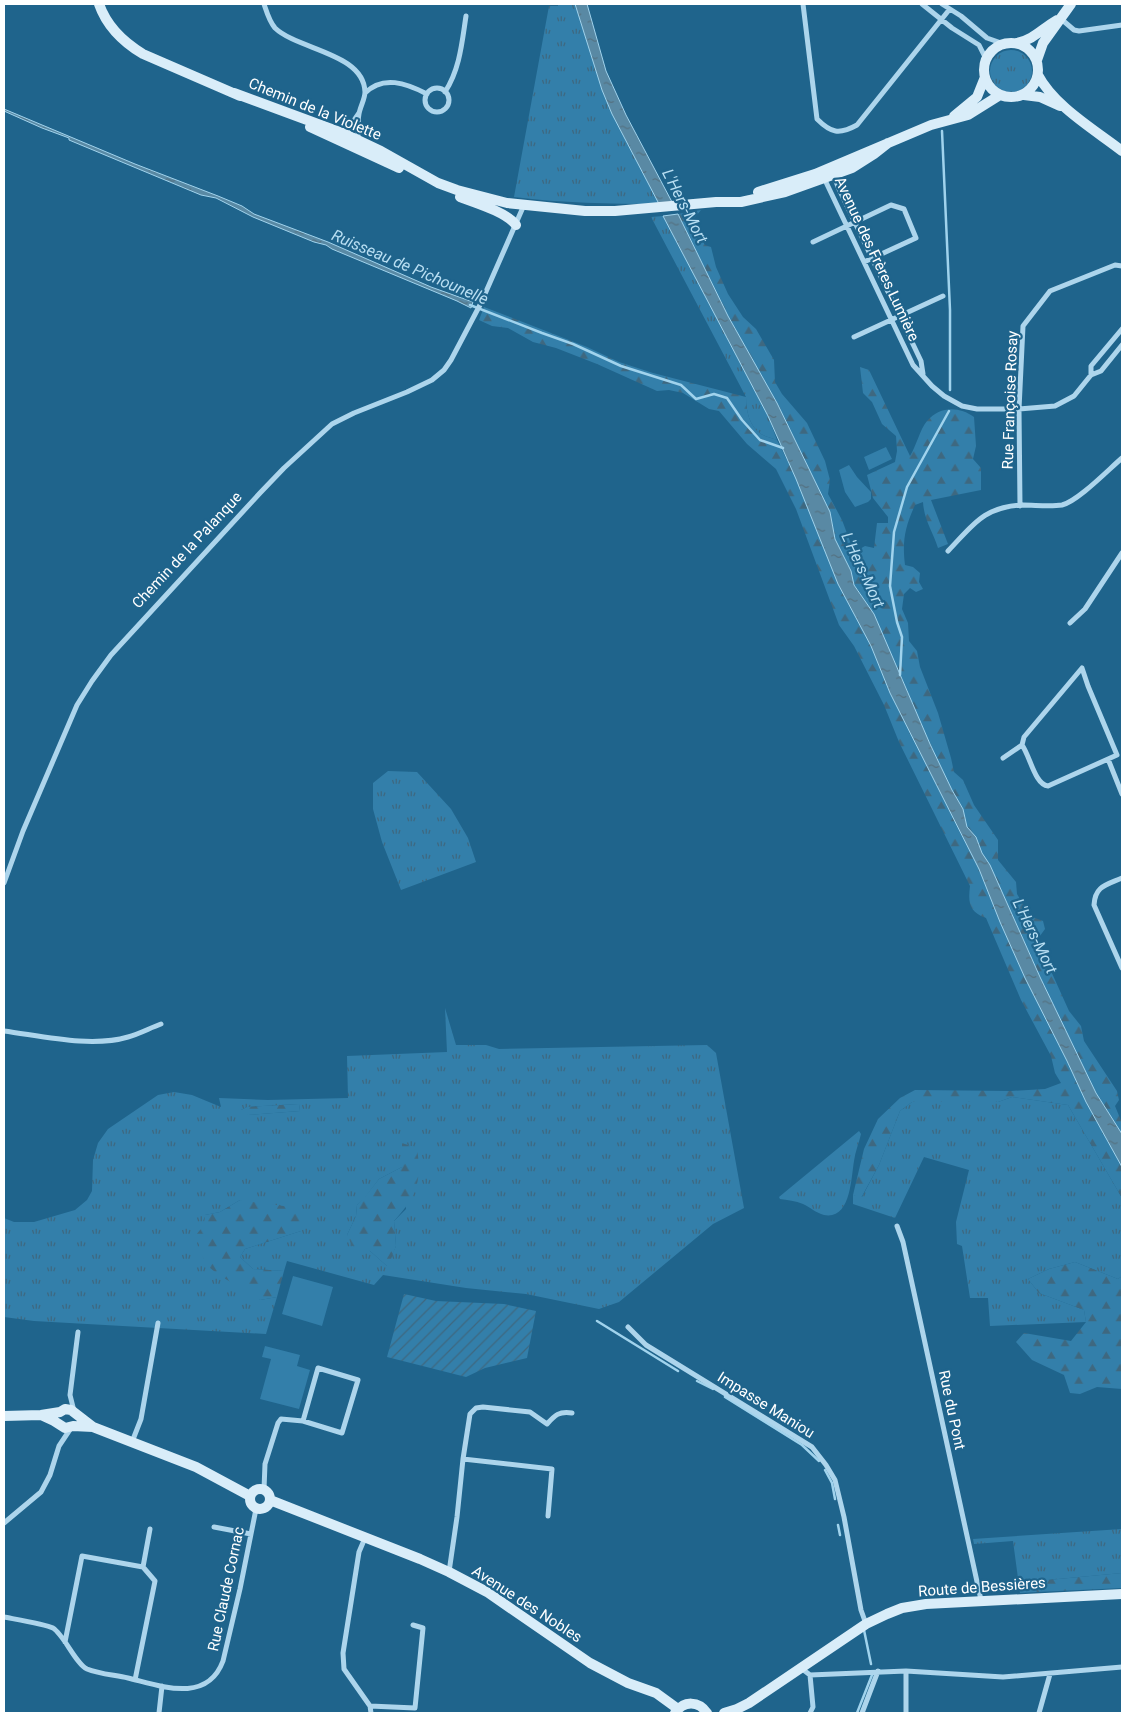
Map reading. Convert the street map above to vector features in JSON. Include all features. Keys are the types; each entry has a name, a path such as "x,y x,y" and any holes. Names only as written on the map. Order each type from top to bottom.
{"street":[{"name":"Chemin de la Violette","path":"99,4 111,27 122,40 144,54 346,139 433,182 470,194 524,205"},
{"path":"264,4 270,21 276,29 286,36 344,61 354,68 359,74 365,93"},
{"path":"803,4 817,119 826,128 836,132 847,131 857,125 950,10"},
{"path":"922,4 942,20 980,45 986,59"},
{"path":"942,4 961,16 987,38 1004,44"},
{"path":"1024,95 1036,83 1038,75 1037,60 1040,48 1071,4"},
{"path":"445,92 454,77 466,16"},
{"path":"1060,18 1074,30 1079,31 1122,25"},
{"path":"1060,18 1029,39 996,47 986,59 984,71 985,77 993,91 1000,95 1012,98 1024,95 1040,97 1072,112"},
{"path":"1017,43 1029,49 1037,60"},
{"path":"1038,75 1046,88 1072,112 1122,151"},
{"path":"949,120 977,97 985,77"},
{"path":"346,139 359,113 365,93 372,86 387,82 414,87 427,94"},
{"path":"434,88 442,89 448,96 447,107 438,112 428,108 425,98 427,94 434,88"},
{"path":"524,205 585,211 639,210 716,202 828,174 888,143 926,127 968,115 1000,95"},
{"path":"357,140 359,135 359,113"},
{"name":"Chemin de la Violette","path":"346,139 357,140 433,182 438,188 502,214 516,224"},
{"name":"Avenue des Frères Lumière","path":"828,174 839,188 900,316 921,361 923,374"},
{"name":"Avenue des Frères Lumière","path":"828,174 846,225 913,364 932,386 944,396 962,406 977,409 1019,409 1055,406 1074,396 1091,375 1101,371 1122,345"},
{"name":"Chemin de la Palanque","path":"4,882 23,831 77,705 111,655 266,487 332,424 432,380 444,370 481,302 524,205"},
{"path":"813,242 891,205 904,209 916,238 864,262"},
{"name":"Rue Françoise Rosay","path":"1020,506 1019,409 1023,326 1050,291 1115,265 1122,266"},
{"path":"854,337 943,296"},
{"name":"Avenue des Frères Lumière","path":"1091,375 1091,366 1122,329"},
{"path":"948,551 978,520 989,512 1001,508 1020,506 1062,505 1074,499 1122,458"},
{"path":"1070,623 1085,609 1122,553"},
{"path":"1003,758 1022,745 1024,737 1082,668 1118,755 1048,786 1044,786 1039,782 1027,751 1022,745"},
{"path":"1108,760 1122,794"},
{"path":"1122,878 1099,889 1094,895 1094,905 1122,968"},
{"path":"4,1031 69,1039 105,1041 128,1037 161,1024"},
{"name":"Rue du Pont","path":"897,1226 903,1242 981,1600"},
{"path":"132,1443 141,1419 158,1323"},
{"name":"Impasse Maniou","path":"628,1327 646,1346 812,1447 835,1480 861,1610 866,1624"},
{"path":"60,1446 58,1416 70,1395 78,1332"},
{"path":"264,1490 265,1464 281,1419 303,1421 342,1433 358,1380 318,1368 303,1421"},
{"path":"4,1523 41,1492 60,1446 77,1421 70,1395"},
{"path":"449,1572 470,1414 476,1408 483,1407 530,1412 547,1424 556,1414 562,1412 572,1413"},
{"path":"4,1416 41,1416 68,1409 92,1427 196,1467 250,1496"},
{"path":"41,1416 65,1428 92,1427"},
{"path":"463,1459 552,1469 548,1516"},
{"path":"255,1490 264,1490 268,1492 270,1500 265,1508 256,1509 250,1504 250,1496 255,1490"},
{"name":"Avenue des Nobles","path":"270,1500 449,1572 487,1592 590,1664 620,1680 656,1693 676,1711"},
{"name":"Rue Claude Cornac","path":"4,1617 53,1628 85,1669 162,1686 192,1689 208,1681 220,1669 240,1589 256,1509"},
{"path":"214,1527 251,1534"},
{"path":"142,1567 150,1529"},
{"path":"365,1538 359,1552 343,1653 344,1669 370,1706 371,1713"},
{"path":"65,1642 82,1556 142,1567 155,1581 135,1680"},
{"name":"Route de Bessières","path":"724,1713 737,1710 749,1703 866,1624 902,1608 926,1604 981,1600 1122,1594"},
{"path":"370,1706 415,1708 423,1628 413,1626"},
{"path":"801,1668 810,1675 906,1671 1002,1677 1122,1667"},
{"path":"862,1713 878,1671"},
{"path":"906,1671 906,1713"},
{"path":"1039,1713 1050,1674"},
{"path":"810,1675 813,1707 810,1713"},
{"path":"159,1713 162,1686"},
{"path":"676,1711 682,1706 693,1704 703,1708 707,1713"}],"green space":[{"path":"558,4 575,4 602,90 612,114 659,204 586,203 514,197 549,6 558,6"},
{"path":"1007,50 1015,50 1026,56 1032,71 1026,86 1015,92 1007,92 996,86 990,75 990,67 996,56"},
{"path":"701,210 692,221 705,245 711,247 716,267 728,294 743,317 756,329 774,360 775,382 782,394 807,423 825,461 830,480 828,494 842,520 851,544 858,550 865,546 874,548 877,523 888,523 888,517 873,498 867,475 895,462 897,451 896,436 882,424 872,402 863,393 860,367 869,370 910,456 925,424 938,412 956,409 974,417 976,446 973,459 981,468 981,490 931,500 948,544 938,548 927,520 923,502 915,505 905,534 904,556 905,565 913,567 920,573 919,582 923,589 916,592 910,588 904,594 902,609 908,623 909,641 917,651 920,667 938,713 954,772 963,780 974,805 998,840 998,860 1016,882 1017,894 1030,916 1043,921 1045,929 1037,940 1069,1011 1081,1026 1084,1041 1117,1091 1119,1100 1115,1106 1122,1123 1122,1134 1096,1093 1040,977 990,865 982,853 976,837 967,827 963,809 930,744 896,664 859,591 854,585 851,571 835,539 830,512 777,403 728,316 678,214"},
{"path":"663,216 768,416 777,440 761,434 751,422 746,397 651,217"},
{"path":"484,307 587,347 619,362 653,373 746,397 748,412 754,427 761,434 777,440 796,478 838,584 871,646 890,693 979,869 1025,978 1086,1102 1122,1167 1122,1198 1068,1105 1012,1097 998,1102 912,1102 900,1111 879,1165 861,1198 853,1195 864,1149 878,1119 900,1098 915,1090 1011,1091 1045,1089 1061,1083 1055,1073 1051,1056 1021,1000 986,918 976,913 971,906 969,897 970,886 899,742 884,705 854,646 839,625 796,509 776,469 747,444 719,411 709,409 683,393 669,390 657,391 597,364 556,348 533,342 508,328 492,326 479,320"},
{"path":"886,447 892,459 869,470 864,457"},
{"path":"849,465 871,492 871,499 868,502 855,507 845,492 839,470"},
{"path":"388,771 417,772 451,809 468,838 476,862 401,890 382,842 373,809 373,783"},
{"path":"445,1008 456,1045 486,1045 499,1049 707,1045 716,1053 744,1208 713,1224 619,1302 599,1309 526,1294 466,1288 383,1275 374,1285 287,1261 284,1271 253,1269 240,1257 245,1249 301,1231 240,1200 220,1212 205,1215 260,1300 277,1297 266,1334 34,1321 4,1317 4,1218 14,1222 34,1222 75,1210 87,1200 92,1191 93,1160 98,1143 108,1129 158,1095 174,1092 192,1095 221,1107 219,1098 268,1100 348,1098 347,1056 447,1052","holes":["299,1104 300,1111 248,1115 241,1110 247,1107","402,1167 406,1209 394,1221 396,1246 387,1266 347,1235 356,1216 357,1205 379,1179"]},
{"path":"1012,1097 1068,1105 1122,1198 1122,1276 1118,1279 1075,1262 1049,1269 1028,1279 1039,1293 1084,1310 1086,1322 990,1326 988,1298 970,1298 962,1246 957,1244 956,1222 969,1170 924,1157 895,1218 853,1204 853,1195 862,1197 879,1165 900,1111 912,1102 998,1102"},
{"path":"299,1104 300,1111 241,1114 241,1110 247,1107"},
{"path":"859,1131 861,1134 848,1196 845,1205 840,1211 833,1215 824,1215 806,1205 780,1199 779,1197"},
{"path":"402,1143 417,1148 418,1179 413,1196 394,1221 396,1246 388,1267 370,1251 354,1249 347,1235 356,1216 357,1205 379,1179 402,1167"},
{"path":"240,1200 298,1208 301,1231 245,1249 240,1257 253,1269 284,1271 277,1297 260,1300 219,1275 205,1264 196,1235 204,1225 205,1215 220,1212"},
{"path":"1075,1262 1118,1279 1122,1276 1122,1389 1097,1387 1080,1394 1070,1393 1064,1375 1032,1360 1016,1342 1024,1333 1071,1341 1086,1322 1084,1310 1039,1293 1028,1279 1049,1269"},
{"path":"293,1276 333,1287 322,1326 282,1314"},
{"path":"404,1294 436,1301 504,1304 536,1311 527,1358 485,1368 466,1377 387,1357"},
{"path":"265,1346 300,1355 297,1366 310,1370 299,1409 260,1399 271,1359 262,1357"},
{"path":"1122,1529 1122,1573 1037,1581 1034,1585 1037,1592 1020,1593 1013,1541 974,1544 973,1539"},
{"path":"1122,1573 1122,1588 1037,1592 1033,1585 1037,1581"}],"water":[{"path":"575,4 587,4 606,71 626,115 672,202 659,204 612,114 602,90"},
{"path":"4,109 242,206 254,214 328,242 431,287 473,302 471,308 326,245 253,217 216,198 201,195 69,140 69,138 4,111"},
{"path":"678,214 728,316 777,403 830,512 835,539 851,571 854,585 874,614 930,744 963,809 967,827 976,837 982,853 990,865 1040,977 1096,1093 1122,1134 1122,1167 1086,1102 1025,978 979,869 890,693 871,646 838,584 796,479 768,416 663,216"}],"waterway":[{"path":"942,131 950,310 950,390"},
{"name":"Ruisseau de Pichounelle","path":"470,305 573,344 621,366 681,385 696,399 714,394 727,398 742,420 760,440 783,448"},
{"name":"L'Hers-Mort","path":"900,675 902,637 890,586 894,532 907,487 949,411"},
{"path":"597,1321 678,1371"},
{"path":"697,1381 713,1389"},
{"path":"725,1397 802,1445 819,1461"},
{"path":"825,1470 832,1483 835,1499"},
{"path":"838,1525 840,1535"},
{"path":"864,1630 871,1664"},
{"path":"857,1713 872,1675"}]}
